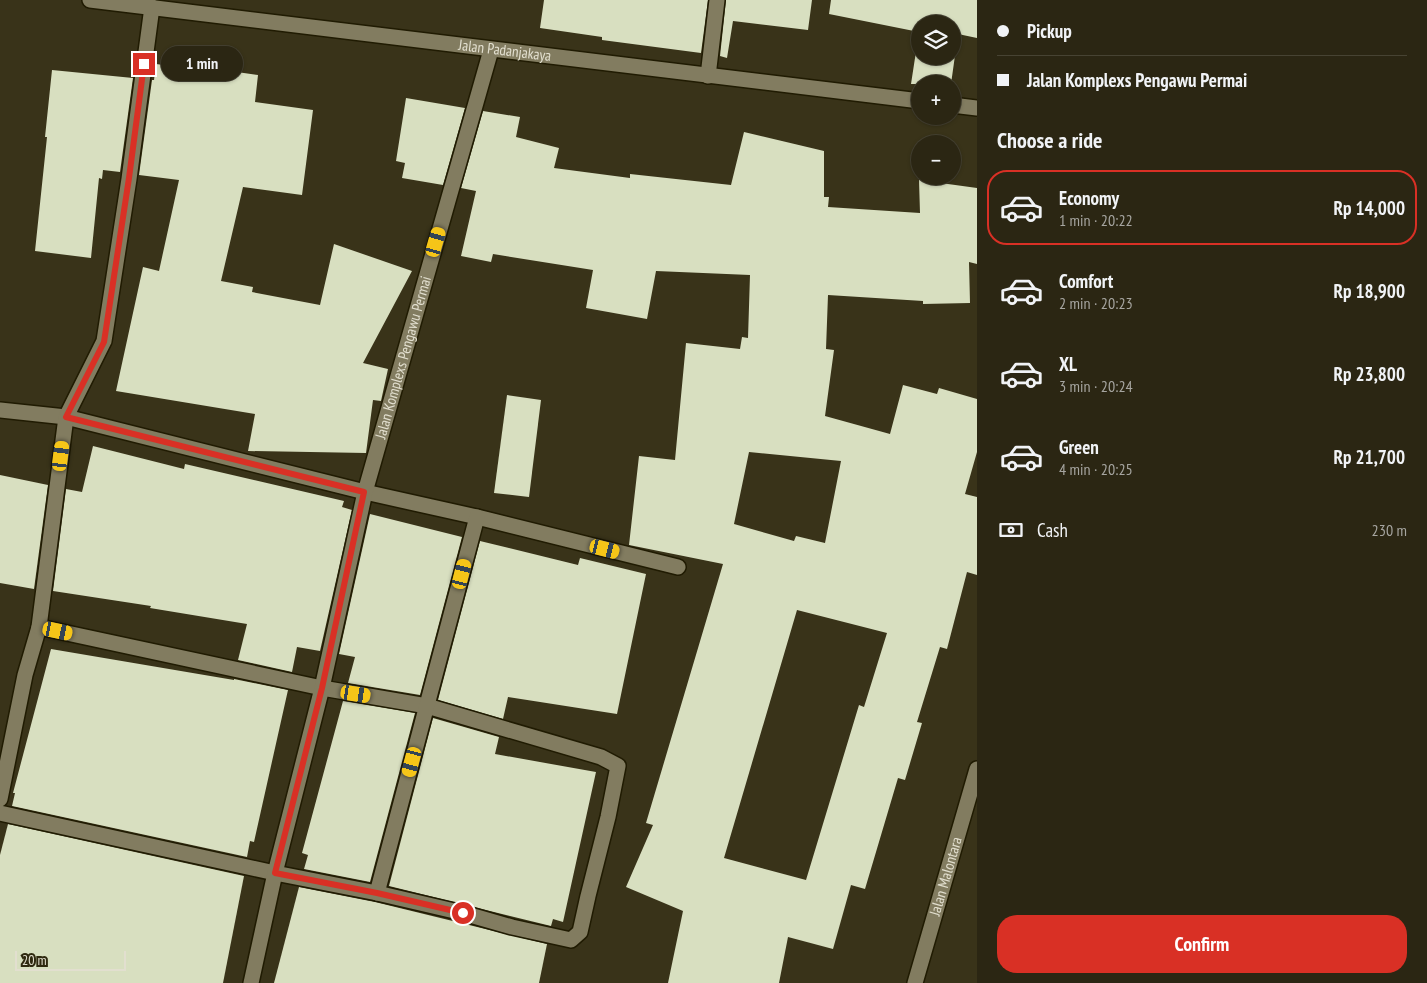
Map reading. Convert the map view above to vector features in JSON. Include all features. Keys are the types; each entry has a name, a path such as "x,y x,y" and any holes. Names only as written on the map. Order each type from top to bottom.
{"street":[{"name":"Jalan Padanjakaya","path":"90,0 911,100"},
{"path":"708,76 717,0"},
{"path":"0,799 25,675 39,627 66,417 104,342 152,7"},
{"name":"Jalan Komplexs Pengawu Permai","path":"251,983 275,873 322,688 364,492 491,50"},
{"path":"961,106 977,108"},
{"path":"0,410 66,417 364,492 477,517 678,567"},
{"path":"377,893 477,517"},
{"path":"0,813 275,873 377,893 571,940 580,932 608,817 618,766 601,757 427,706 322,688 39,627"},
{"name":"Jalan Malontara","path":"920,982 977,768"}],"building":[{"path":"544,0 708,0 701,53 602,40 602,37 540,28"},
{"path":"726,0 812,0 808,30 733,21 727,58 720,56"},
{"path":"831,0 977,0 977,38 961,35 961,15 911,15 911,30 829,14"},
{"path":"156,64 230,74 230,71 258,75 255,102 313,110 302,195 243,187 221,281 253,287 252,292 320,305 334,244 412,271 363,363 388,369 381,401 373,400 366,453 248,451 255,414 116,391 143,267 159,271 179,180 139,175 152,80 154,80"},
{"path":"914,65 954,65 952,75 912,75"},
{"path":"52,70 133,78 120,172 103,170 102,179 99,178 91,258 35,251"},
{"path":"406,98 465,108 443,185 402,178 405,163 396,161"},
{"path":"483,111 520,117 516,137 559,148 554,168 630,178 630,174 731,185 744,132 824,151 824,197 829,197 828,207 920,213 919,185 955,185 977,188 977,264 969,262 970,303 923,304 923,301 828,295 826,349 834,350 825,416 890,434 903,385 937,394 939,388 977,399 977,452 965,494 977,497 977,575 967,572 947,649 940,647 917,722 922,723 905,780 898,778 865,889 851,885 833,949 788,937 779,983 668,983 683,911 626,887 653,825 646,823 723,564 629,545 639,456 675,460 686,343 740,349 742,337 748,338 750,275 656,271 647,319 586,308 593,270 493,254 491,262 461,256 476,191 461,188","holes":["749,452 841,461 825,543 796,536 794,541 734,524","797,610 887,633 864,707 859,705 806,880 724,858"]},
{"path":"507,395 541,400 529,497 494,493"},
{"path":"93,446 184,469 185,464 344,501 342,507 352,510 320,651 297,647 292,672 238,660 247,624 150,608 151,606 53,591 66,489 82,492"},
{"path":"0,475 48,485 34,589 0,583"},
{"path":"370,514 462,537 420,695 348,683 355,657 339,654"},
{"path":"480,541 578,565 580,558 646,574 617,714 508,697 503,719 438,700"},
{"path":"51,649 234,679 288,690 254,842 250,841 247,857 12,806 15,793 13,793"},
{"path":"343,701 415,713 370,882 304,869 308,855 302,853"},
{"path":"433,718 499,737 495,754 596,772 563,922 553,919 551,926 389,886"},
{"path":"8,824 244,876 223,983 0,983 0,855"},
{"path":"299,887 375,902 547,944 539,983 274,983"}],"route":[{"path":"144,64 104,342 66,417 364,492 322,688 275,873 377,893 463,913"}]}
